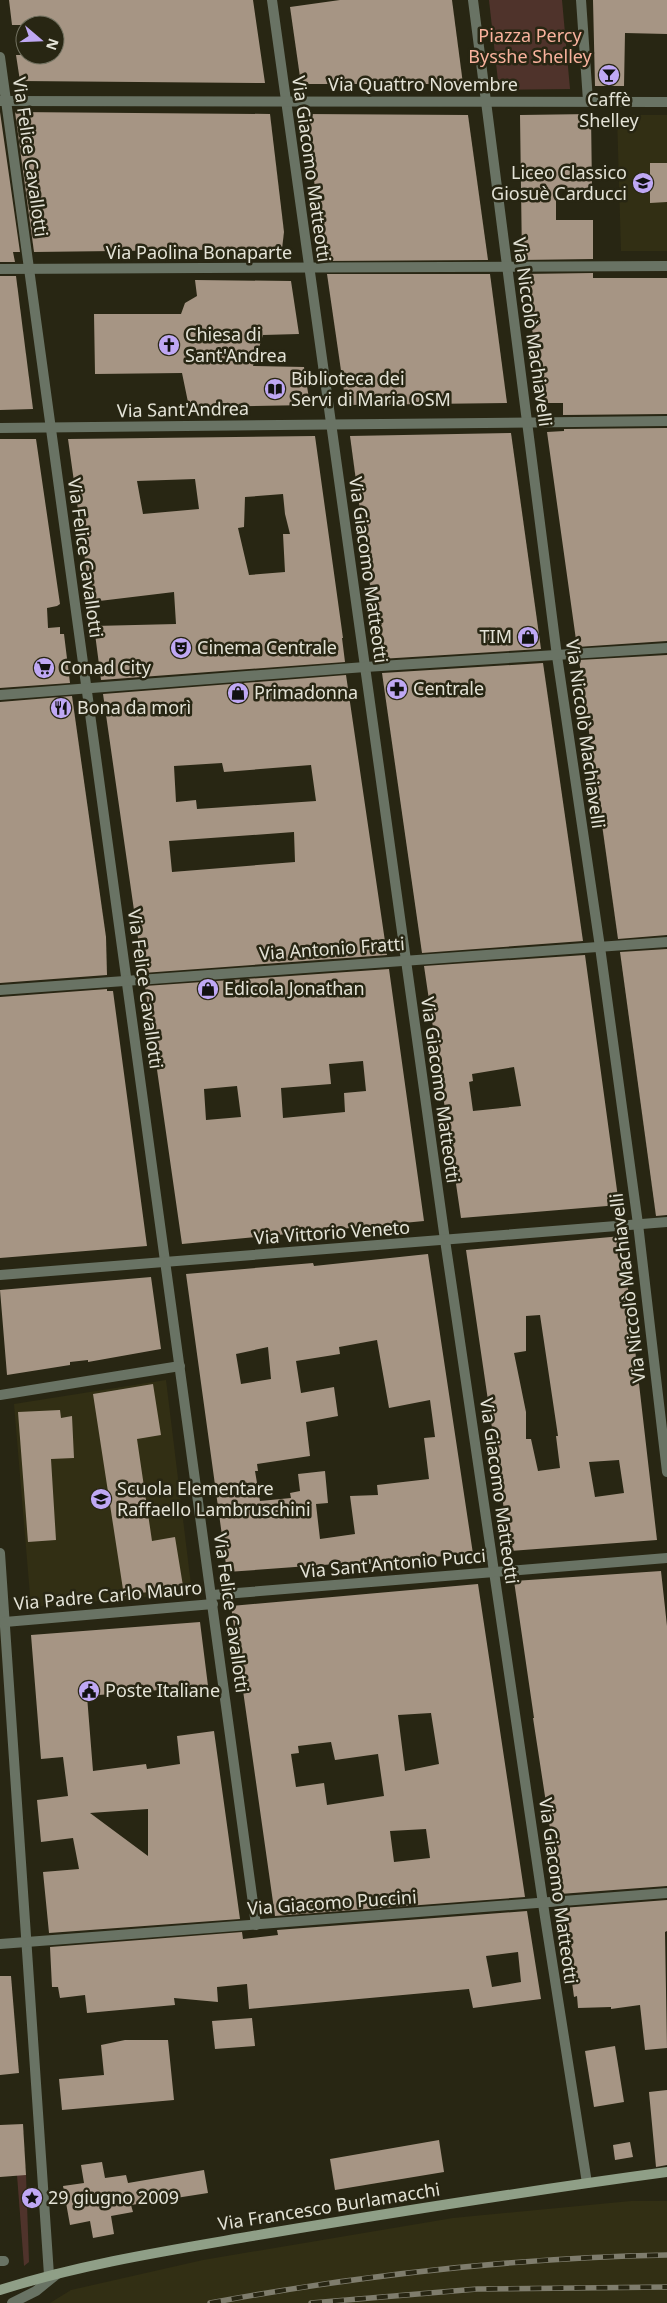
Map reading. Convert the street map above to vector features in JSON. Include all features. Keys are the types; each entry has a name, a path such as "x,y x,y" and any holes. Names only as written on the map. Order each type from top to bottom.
{"street":[{"name":"Via Giacomo Matteotti","path":"272,0 308,269 445,1240 587,2183"},
{"name":"Via Niccolò Machiavelli","path":"473,0 557,656 638,1224 667,1472"},
{"path":"581,0 588,101"},
{"name":"Via Felice Cavallotti","path":"0,57 3,101 29,269 87,687 256,1925"},
{"name":"Via Quattro Novembre","path":"3,101 667,102"},
{"name":"Via Paolina Bonaparte","path":"0,269 667,266"},
{"name":"Via Sant'Andrea","path":"0,428 667,420"},
{"path":"0,695 365,667 667,648"},
{"name":"Via Antonio Fratti","path":"0,990 667,942"},
{"name":"Via Vittorio Veneto","path":"0,1276 667,1222"},
{"path":"0,1396 180,1366"},
{"path":"0,1553 27,1942 54,2274 36,2291 12,2303"},
{"name":"Via Sant'Antonio Pucci","path":"213,1599 495,1572 667,1558"},
{"name":"Via Padre Carlo Mauro","path":"5,1622 213,1599"},
{"name":"Via Giacomo Puccini","path":"0,1944 544,1904 667,1893"},
{"name":"Via Francesco Burlamacchi","path":"0,2290 54,2274 126,2258 367,2217 667,2172"}],"shaded area":[{"name":"Liceo Classico Giosuè Carducci","path":"617,115 667,115 667,251 621,251"},
{"name":"Scuola Elementare Raffaello Lambruschini","path":"166,1380 192,1593 31,1607 14,1404"},
{"path":"631,2201 667,2201 667,2303 50,2303 71,2290 203,2260 453,2218"}],"green space":[{"name":"Piazza Percy Bysshe Shelley","path":"489,0 562,0 570,89 499,90"},
{"path":"17,2175 26,2175 29,2262 24,2266"}],"building":[{"path":"9,0 253,0 265,83 20,81 18,65 65,65 65,15 15,15 15,25 12,25"},
{"path":"340,0 452,0 463,84 301,84 290,7"},
{"path":"593,0 667,0 667,34 625,33 624,86 595,86"},
{"path":"0,112 20,252 13,252 15,262 0,262"},
{"path":"15,112 270,114 284,232 282,249 34,252"},
{"path":"305,114 468,115 488,260 325,261"},
{"path":"591,114 592,190 556,190 556,220 593,220 593,259 522,260 520,115"},
{"path":"650,163 667,163 667,202 650,203"},
{"path":"593,273 593,278 667,278 667,414 563,415 563,403 543,403 524,274"},
{"path":"327,274 490,274 507,403 346,405"},
{"path":"0,276 16,276 33,409 0,410"},
{"path":"195,280 291,281 299,334 263,335 253,366 304,367 310,405 189,407 182,373 95,374 94,314 181,314 185,303 197,296"},
{"path":"667,428 667,641 577,647 547,432 564,431 564,429"},
{"path":"511,433 541,649 380,659 350,436"},
{"path":"315,436 345,662 101,680 94,626 176,624 174,592 91,602 68,439","holes":["195,479 199,509 143,514 137,481","283,494 290,534 283,534 285,572 249,575 238,528 244,527 245,497"]},
{"path":"0,439 36,439 60,604 47,608 48,628 60,627 60,634 64,634 70,683 0,688"},
{"path":"667,655 667,935 618,939 579,660"},
{"path":"543,663 583,941 422,953 382,673"},
{"path":"346,675 387,955 143,973 103,694","holes":["222,763 224,772 311,765 316,801 197,809 196,800 176,802 174,766","294,832 295,862 172,872 169,841"]},
{"path":"72,696 106,937 107,975 0,983 0,702"},
{"path":"667,949 667,1215 656,1216 620,952"},
{"path":"585,955 619,1205 461,1218 424,966","holes":["514,1067 521,1106 473,1111 469,1082 473,1081 472,1074"]},
{"path":"389,969 424,1221 182,1244 145,986","holes":["363,1061 366,1091 344,1093 345,1112 283,1118 281,1088 331,1084 329,1064","237,1086 241,1117 206,1120 204,1089"]},
{"path":"107,989 107,991 113,991 147,1246 0,1258 0,997"},
{"path":"622,1236 657,1540 510,1551 466,1250","holes":["540,1315 558,1436 556,1436 560,1468 538,1471 531,1439 526,1439 526,1412 514,1353 526,1351 526,1316","619,1460 624,1493 595,1497 589,1462"]},
{"path":"428,1254 473,1554 227,1572 186,1274 313,1263 314,1266","holes":["377,1340 389,1408 430,1400 435,1437 424,1438 429,1479 377,1485 378,1495 350,1496 355,1534 320,1539 316,1504 328,1503 325,1471 298,1474 300,1491 290,1493 291,1498 260,1501 255,1471 258,1471 257,1464 310,1456 306,1422 338,1416 334,1387 301,1393 296,1361 340,1354 339,1347","268,1347 271,1379 241,1384 236,1354"]},
{"path":"151,1277 161,1349 88,1362 88,1360 70,1362 70,1365 7,1375 0,1290"},
{"path":"153,1384 161,1435 137,1439 152,1541 175,1537 183,1586 124,1596 93,1394"},
{"path":"60,1410 61,1418 72,1416 74,1458 51,1459 56,1540 28,1542 18,1412"},
{"path":"661,1571 667,1626 667,1886 560,1894 514,1581"},
{"path":"478,1584 525,1897 275,1916 231,1606","holes":["431,1713 439,1764 405,1771 398,1715","331,1742 335,1760 378,1754 384,1796 327,1805 324,1783 296,1787 291,1754 299,1753 298,1746","426,1829 430,1858 394,1862 390,1831"]},
{"path":"200,1622 208,1686 87,1696 93,1771 146,1764 147,1769 180,1764 177,1736 214,1731 240,1919 49,1933 43,1872 79,1869 73,1838 41,1842 37,1800 68,1796 63,1757 41,1759 31,1635","holes":["148,1809 148,1856 90,1813"]},
{"path":"667,1900 667,1931 665,1932 667,2048 645,2050 640,2005 611,2009 611,2007 578,2008 577,1996 574,1997 562,1908"},
{"path":"527,1911 541,1999 473,2008 469,1989 249,2009 247,1984 217,1987 218,2002 174,1998 175,2005 87,2013 85,1995 60,1998 58,1987 52,1987 50,1947 242,1932 243,1939 278,1935 277,1930","holes":["518,1952 521,1982 492,1987 486,1956"]},
{"path":"0,1976 11,1976 19,2073 0,2075"},
{"path":"252,2018 255,2046 215,2049 212,2021"},
{"path":"125,2040 168,2040 174,2100 62,2110 59,2079 104,2075 101,2045"},
{"path":"615,2046 624,2102 594,2107 585,2051"},
{"path":"667,2090 667,2165 656,2167 649,2092"},
{"path":"23,2124 26,2175 0,2177 0,2125"},
{"path":"439,2140 444,2172 335,2190 330,2159"},
{"path":"630,2142 633,2157 615,2160 613,2145"},
{"path":"102,2162 105,2178 126,2175 128,2183 204,2170 208,2193 131,2205 133,2212 111,2216 114,2234 93,2238 90,2221 70,2225 63,2186 84,2183 81,2165"}],"railway":[{"path":"210,2303 381,2276 495,2264 667,2255"},
{"path":"311,2303 477,2289 667,2287"}],"place":[{"name":"Caffè Shelley","path":"609,75"},
{"name":"Liceo Classico Giosuè Carducci","path":"643,183"},
{"name":"Chiesa di Sant'Andrea","path":"169,345"},
{"name":"Biblioteca dei Servi di Maria OSM","path":"275,389"},
{"name":"TIM","path":"528,637"},
{"name":"Cinema Centrale","path":"181,648"},
{"name":"Conad City","path":"44,668"},
{"name":"Centrale","path":"397,689"},
{"name":"Primadonna","path":"238,693"},
{"name":"Bona da morì","path":"61,708"},
{"name":"Edicola Jonathan","path":"208,989"},
{"name":"Scuola Elementare Raffaello Lambruschini","path":"101,1499"},
{"name":"Poste Italiane","path":"89,1691"},
{"name":"29 giugno 2009","path":"32,2198"}]}
